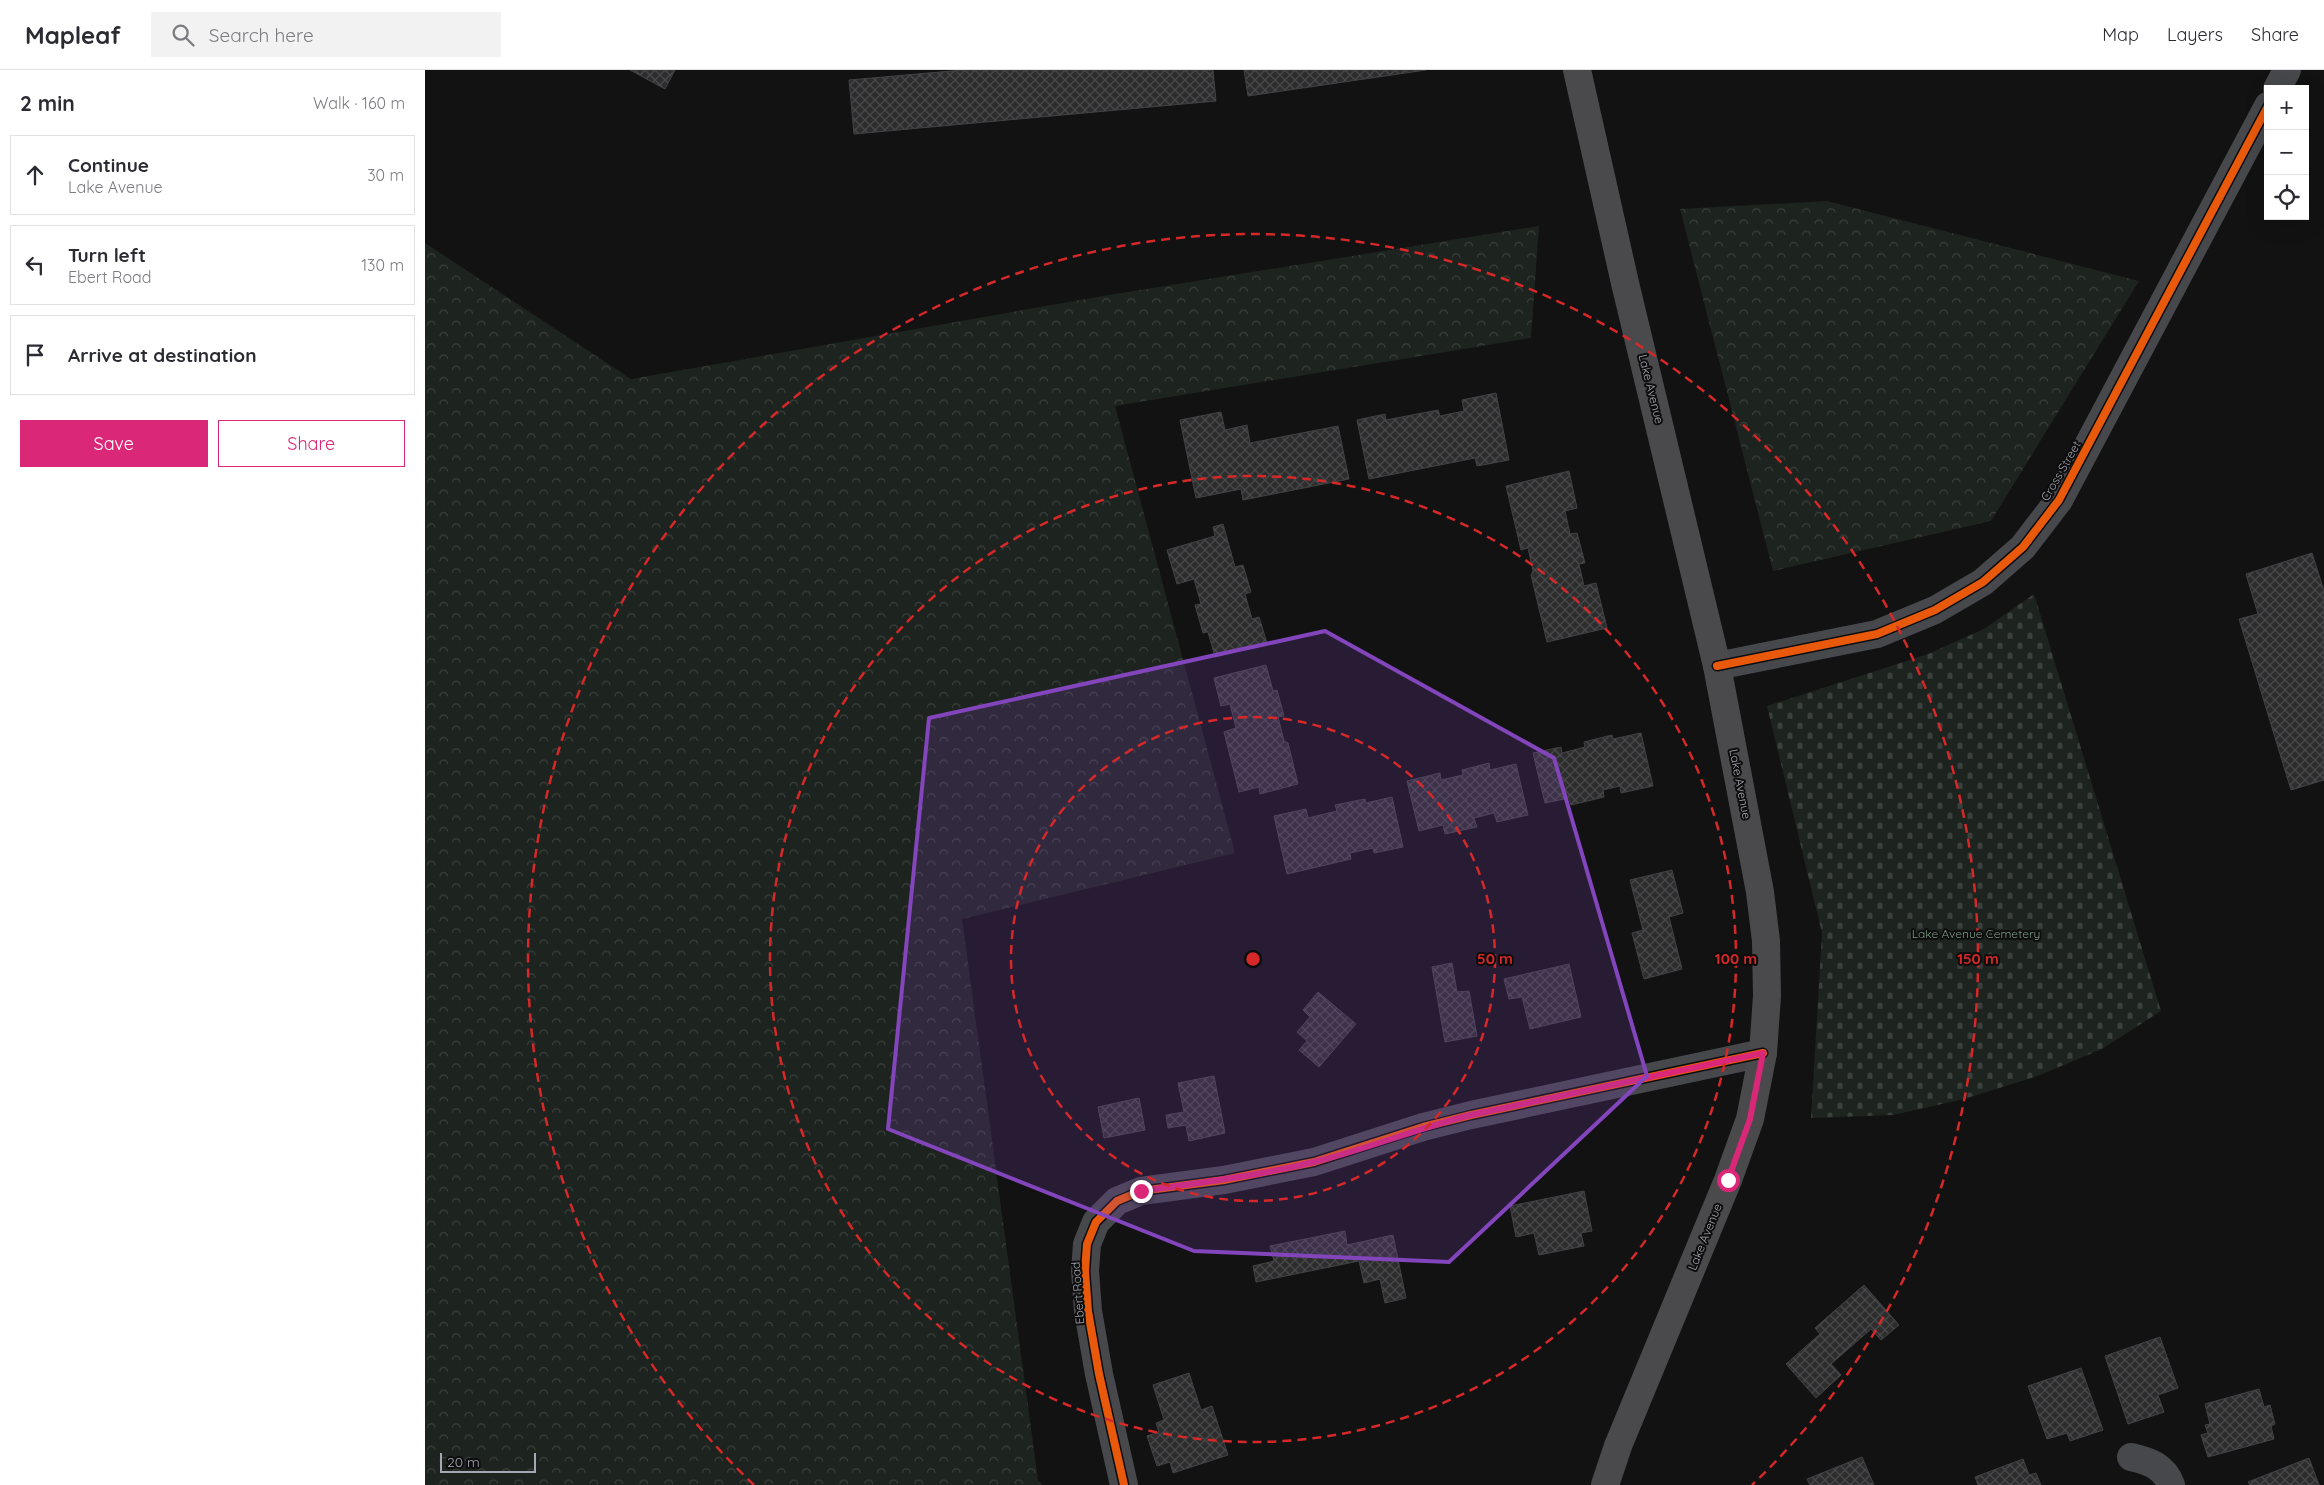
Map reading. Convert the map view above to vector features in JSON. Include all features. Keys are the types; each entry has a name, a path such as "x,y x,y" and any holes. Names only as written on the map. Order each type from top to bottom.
{"main road":[{"name":"Lake Avenue","path":"1577,70 1625,284 1717,666 1760,892 1766,941 1767,996 1763,1053 1750,1119 1728,1180 1618,1446 1605,1485"}],"street":[{"path":"2279,85 2287,70"},
{"name":"Cross Street","path":"1717,666 1877,634 1935,610 1983,582 2023,547 2059,500 2094,438 2264,114"},
{"name":"Ebert Road","path":"1124,1485 1099,1374 1088,1311 1085,1271 1087,1244 1096,1222 1117,1201 1141,1191 1224,1180 1314,1162 1423,1127 1471,1115 1763,1053"},
{"path":"2131,1456 2152,1462 2167,1474 2171,1485"}],"highlighted area":[{"path":"1325,631 1554,758 1647,1076 1449,1262 1194,1251 888,1129 929,718"}],"green space":[{"path":"1827,201 2139,281 1991,521 1773,571 1680,209"},
{"path":"1539,226 1531,338 1115,406 1235,853 962,919 1038,1480 1042,1485 425,1485 425,243 631,379 1109,295"},
{"name":"Lake Avenue Cemetery","path":"2034,594 2161,1011 2102,1049 2035,1077 1964,1099 1893,1115 1811,1118 1822,933 1767,706 1928,654 1984,629"}],"building":[{"path":"630,70 675,70 665,89"},
{"path":"963,70 1213,70 1216,101 854,134 849,80"},
{"path":"1244,70 1426,70 1248,96"},
{"path":"1496,393 1509,460 1477,466 1475,458 1369,479 1357,420 1385,414 1386,420 1438,410 1440,416 1464,411 1462,400"},
{"path":"1221,412 1225,430 1247,425 1250,443 1338,426 1349,479 1243,500 1241,489 1196,498 1180,420"},
{"path":"1569,471 1577,508 1565,511 1570,534 1577,533 1585,563 1579,564 1584,586 1596,583 1607,628 1547,642 1531,575 1533,571 1528,548 1521,550 1506,486"},
{"path":"1223,524 1235,567 1243,565 1251,592 1245,594 1252,619 1259,617 1267,643 1215,657 1208,632 1203,633 1195,605 1201,604 1194,579 1177,584 1167,550 1215,536 1213,527"},
{"path":"2312,553 2324,591 2324,780 2291,790 2239,619 2258,614 2246,574"},
{"path":"1266,665 1273,691 1277,690 1284,716 1278,717 1284,741 1288,743 1298,784 1260,794 1259,787 1239,792 1224,732 1236,728 1230,704 1221,706 1214,678"},
{"path":"1641,733 1653,786 1621,793 1620,786 1603,790 1604,797 1571,805 1569,798 1545,803 1533,753 1561,747 1562,753 1585,747 1584,742 1612,735 1613,739"},
{"path":"1489,763 1490,770 1516,764 1528,815 1497,822 1494,813 1474,818 1477,827 1445,834 1443,825 1419,831 1407,781 1440,773 1441,780 1463,775 1462,770"},
{"path":"1392,797 1403,847 1374,853 1373,848 1350,853 1351,859 1287,874 1274,816 1306,809 1308,818 1337,811 1335,805 1365,799 1366,803"},
{"path":"1672,870 1683,913 1669,917 1682,969 1644,979 1632,933 1643,930 1630,880"},
{"path":"1452,963 1457,992 1469,991 1477,1036 1445,1042 1432,967"},
{"path":"1569,964 1581,1017 1530,1029 1522,997 1509,999 1504,979"},
{"path":"1318,992 1356,1024 1319,1067 1299,1050 1307,1041 1297,1032 1310,1017 1303,1010"},
{"path":"1214,1076 1225,1133 1189,1141 1186,1125 1168,1128 1166,1115 1184,1112 1178,1083"},
{"path":"1139,1098 1145,1130 1104,1138 1098,1107"},
{"path":"1584,1191 1592,1231 1581,1233 1584,1246 1539,1255 1534,1233 1516,1237 1510,1206"},
{"path":"1345,1231 1347,1245 1393,1235 1406,1298 1385,1303 1380,1279 1364,1283 1359,1261 1256,1282 1253,1266 1274,1261 1270,1246"},
{"path":"1864,1285 1899,1325 1881,1340 1871,1329 1831,1364 1841,1375 1816,1398 1786,1364 1820,1334 1815,1328"},
{"path":"2160,1337 2178,1388 2158,1395 2164,1412 2128,1424 2105,1356"},
{"path":"2081,1368 2103,1430 2070,1441 2067,1433 2047,1439 2028,1386"},
{"path":"1189,1373 1201,1410 1212,1406 1228,1455 1173,1473 1170,1462 1157,1466 1147,1436 1159,1432 1156,1423 1164,1420 1153,1385"},
{"path":"2259,1389 2264,1407 2270,1405 2275,1424 2271,1426 2274,1439 2208,1457 2201,1435 2208,1433 2205,1425 2210,1424 2205,1404"},
{"path":"1862,1457 1874,1485 1810,1485 1807,1479"},
{"path":"2309,1458 2319,1485 2250,1485 2248,1482"},
{"path":"2023,1459 2029,1475 2036,1473 2041,1485 1978,1485 1975,1477"}],"cycle path":[{"path":"1717,666 1877,634 1935,610 1983,582 2023,547 2059,500 2264,114"},
{"path":"1124,1485 1099,1374 1088,1311 1085,1271 1087,1244 1096,1222 1117,1201 1141,1191 1224,1180 1314,1162 1423,1127 1471,1115 1763,1053"}],"route":[{"path":"1141,1191 1224,1180 1314,1162 1423,1127 1471,1115 1763,1053 1750,1119 1728,1180"}]}
